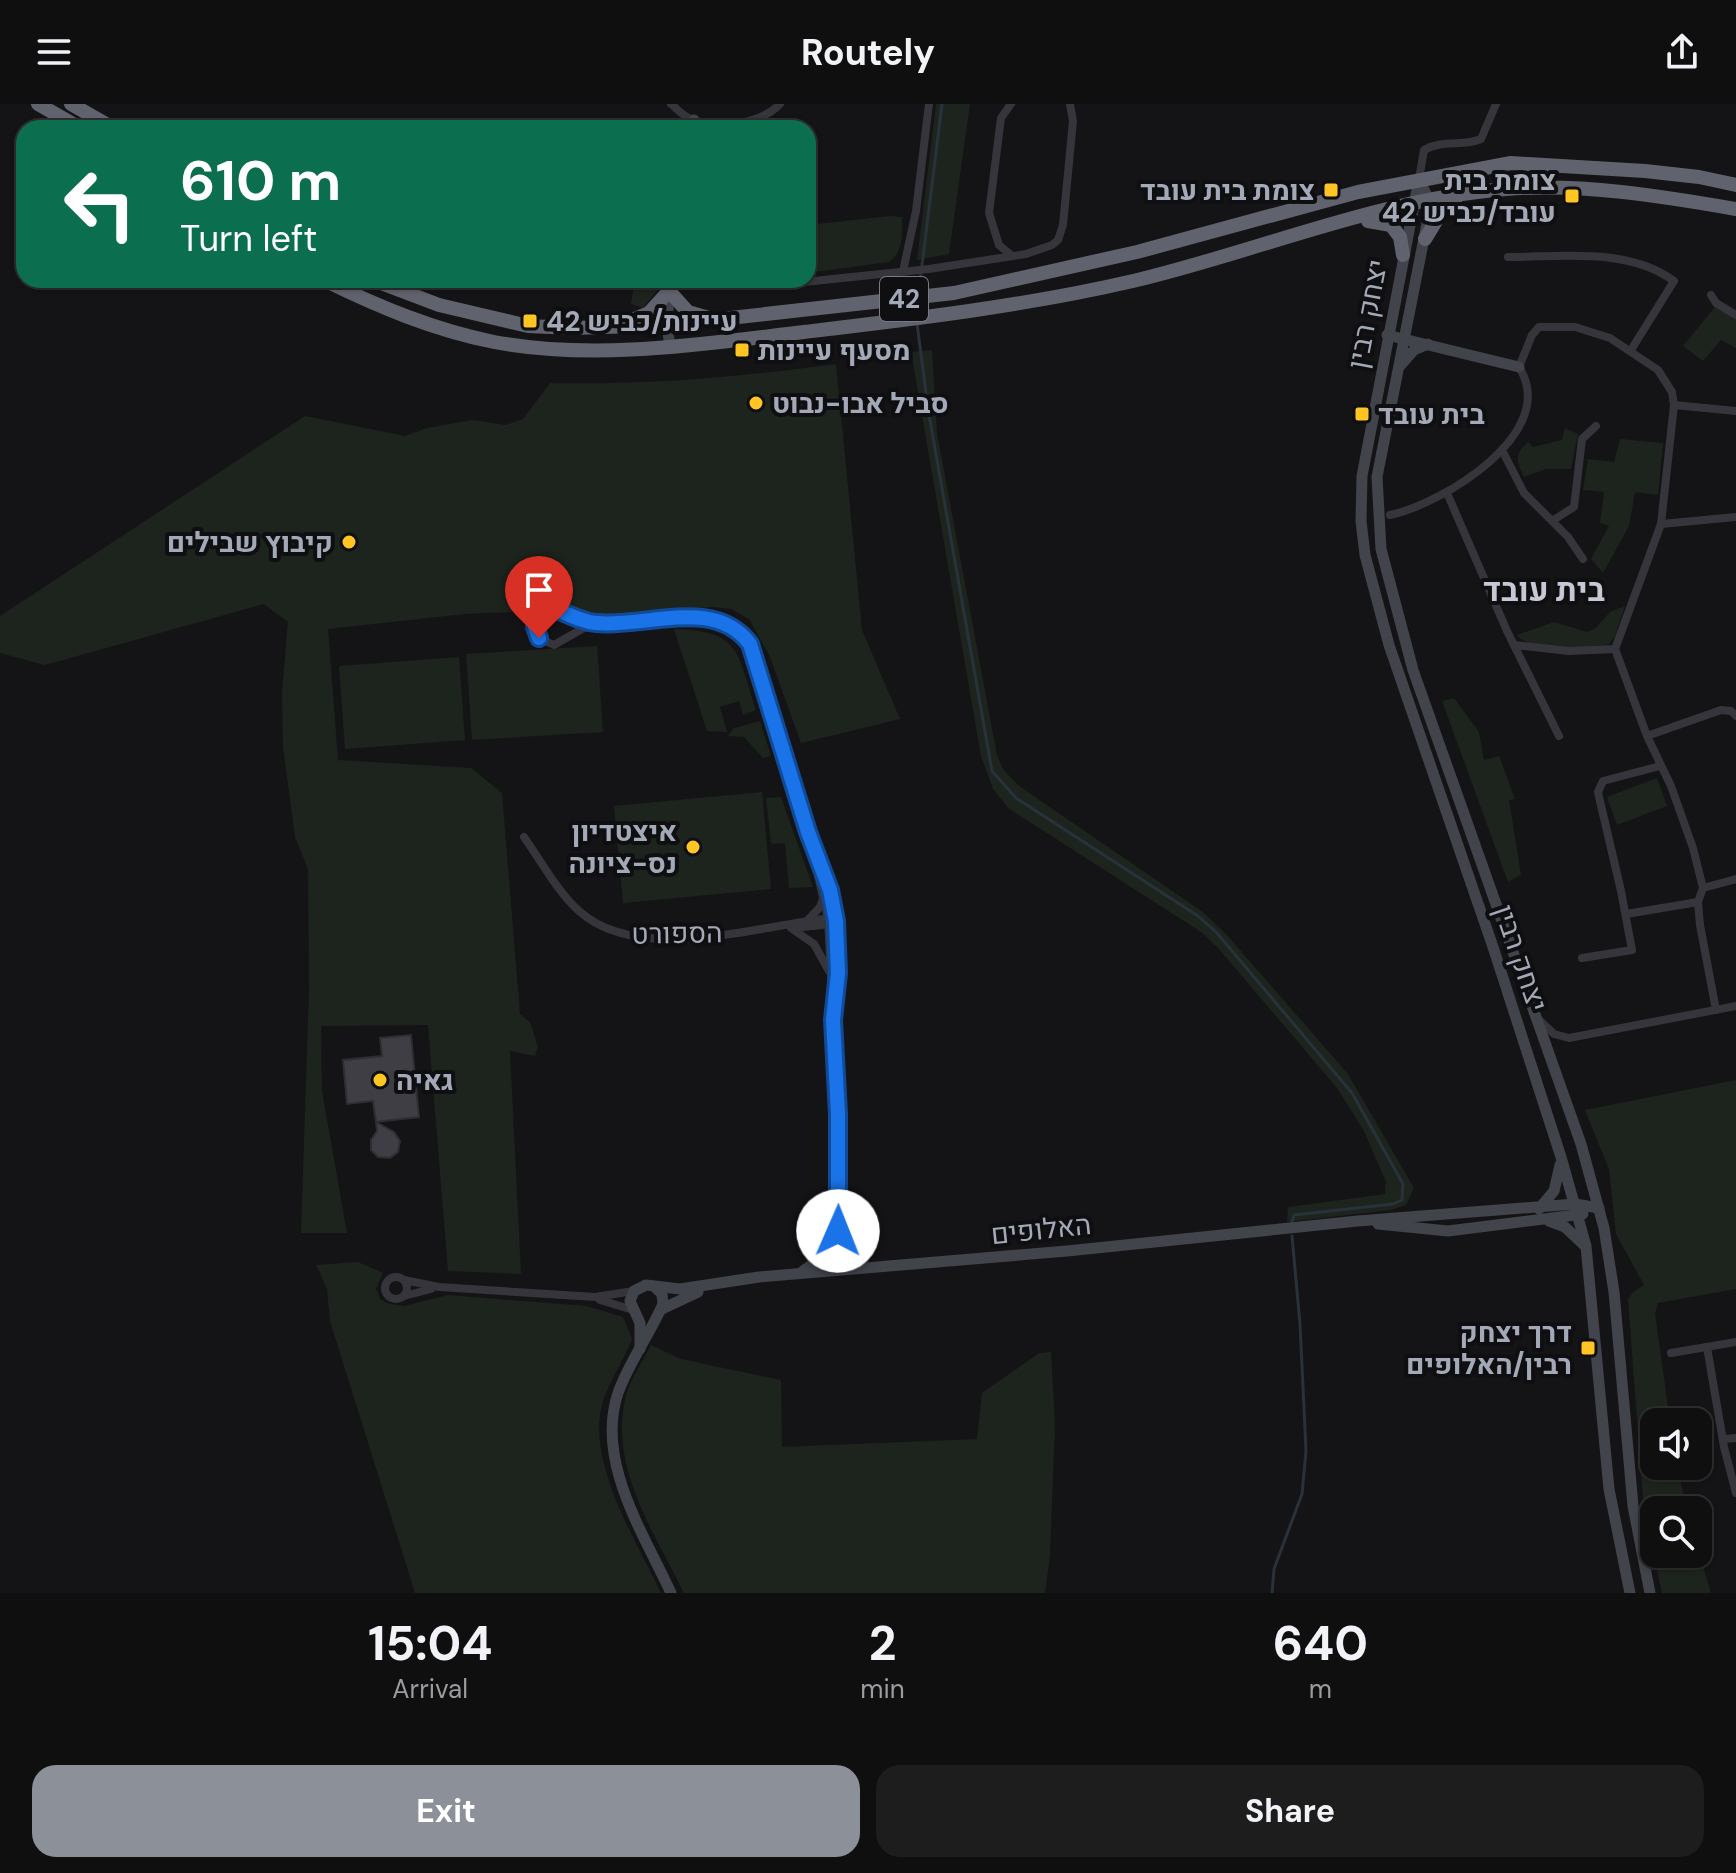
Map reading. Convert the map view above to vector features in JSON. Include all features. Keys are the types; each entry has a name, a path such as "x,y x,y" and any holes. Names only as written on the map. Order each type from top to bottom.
{"highway":[{"path":"38,104 66,120"},
{"path":"71,104 99,120"},
{"name":"42","path":"392,288 413,297 528,326 667,325 954,293 1027,278 1419,179 1500,165 1533,163 1658,172 1736,185"},
{"name":"42","path":"342,288 416,321 492,341 575,349 670,347 1017,305 1134,281 1335,224 1459,196 1533,188 1675,198 1736,209"},
{"path":"1425,239 1442,211 1459,196"},
{"path":"1335,224 1384,222 1391,225 1400,237 1403,255"},
{"path":"610,327 649,313 668,288"},
{"path":"672,288 688,312 709,318 738,319"}],"main road":[{"path":"1419,179 1430,202"},
{"name":"יצחק רבין","path":"1419,179 1362,476 1361,521 1365,555 1389,645 1493,947 1561,1157 1586,1246 1609,1489 1630,1593"},
{"name":"יצחק רבין","path":"1430,202 1377,477 1381,549 1413,670 1581,1144 1599,1208 1614,1292 1633,1506 1650,1593"},
{"path":"670,288 667,325 670,347"},
{"path":"1387,335 1519,367"},
{"path":"1397,370 1411,353 1428,344"},
{"path":"1561,1157 1559,1180 1542,1214 1565,1227 1586,1246"},
{"name":"האלופים","path":"655,1286 680,1289 798,1274 1358,1221 1408,1229 1448,1231 1542,1214 1599,1208"},
{"path":"798,1274 811,1268 827,1254 838,1231"},
{"name":"האלופים","path":"660,1312 680,1299 729,1282"},
{"path":"640,1349 641,1330 630,1301 634,1291 642,1285 655,1286 662,1294 660,1312 618,1395 613,1426 614,1453 632,1508 671,1593"},
{"path":"635,1312 648,1318 660,1312"}],"street":[{"path":"671,104 689,120"},
{"path":"757,120 770,114 780,104"},
{"path":"903,271 916,211 929,104"},
{"path":"816,281 1012,256 1044,249 1058,240 1073,121 1070,104"},
{"path":"1419,179 1424,150 1441,143 1481,139 1496,104"},
{"path":"1005,106 989,213 997,240 1004,251 1012,256"},
{"path":"985,260 993,253 997,240"},
{"path":"1508,257 1590,257 1639,261 1674,281 1631,350"},
{"path":"1711,295 1716,303 1736,315"},
{"path":"1390,515 1420,507 1447,493 1502,450 1518,428 1526,404 1527,386 1519,367 1534,332 1546,325 1588,330 1631,350 1664,377 1671,388 1674,405 1661,524 1615,649 1693,848 1703,888 1698,902 1716,1010"},
{"path":"1674,405 1736,411"},
{"path":"1552,521 1574,507 1582,439 1596,426"},
{"path":"1502,450 1524,493 1583,559"},
{"path":"1447,493 1514,645 1559,736"},
{"path":"1661,524 1736,517"},
{"path":"598,624 549,610 539,616 536,633 543,642 554,645 582,627 598,624 718,619 743,636 759,670 808,832 831,922 838,973 833,1020"},
{"path":"561,611 568,619 568,636"},
{"path":"1514,645 1569,651 1615,649"},
{"path":"1647,736 1721,710 1731,711 1736,716"},
{"path":"1582,958 1632,950 1600,801 1600,785 1603,781 1660,766"},
{"path":"808,832 830,890 838,1114 837,1272"},
{"name":"הספורט","path":"524,837 574,907 595,923 616,933 681,938 807,921 831,922"},
{"path":"1703,888 1736,879"},
{"path":"807,921 820,907 824,895"},
{"path":"1626,914 1698,902"},
{"name":"הספורט","path":"776,927 831,922"},
{"path":"791,928 814,944 831,977"},
{"path":"1535,1014 1551,1032 1565,1038 1736,1006"},
{"path":"439,1287 393,1299 387,1295 385,1288 390,1279 439,1287 587,1297 634,1291"},
{"path":"404,1280 407,1290 404,1296"},
{"path":"587,1297 635,1312"},
{"path":"1671,1353 1736,1342"},
{"path":"1707,1347 1736,1493"},
{"path":"1723,1439 1736,1438"}],"shaded area":[{"path":"936,104 970,104 949,254 917,260"},
{"path":"902,217 900,248 889,262 816,272 816,224"},
{"path":"634,288 659,288 643,308 631,304"},
{"path":"1715,307 1736,319 1736,348 1721,340 1703,361 1683,346"},
{"path":"932,350 937,433 997,755 1003,769 1019,786 1203,912 1227,935 1348,1074 1414,1188 1406,1205 1391,1210 1287,1222 1288,1207 1385,1194 1386,1182 1364,1131 1337,1088 1201,932 1008,808 993,789 981,756 911,352"},
{"path":"836,364 862,630 900,719 801,743 770,657 749,619 731,609 712,607 608,616 553,604 533,611 465,614 328,629 338,760 471,768 502,793 520,1014 530,1022 538,1047 535,1056 510,1051 521,1274 448,1271 428,1025 321,1026 322,1091 347,1233 301,1233 309,989 308,869 295,837 283,747 282,692 288,622 264,604 45,665 0,653 0,616 305,416 405,436 427,428 472,420 506,425 523,419 550,383 694,379"},
{"path":"1565,428 1578,434 1571,469 1546,469 1524,477 1518,458 1523,447 1528,442 1533,447 1562,440"},
{"path":"1620,439 1663,443 1658,495 1635,492 1629,526 1603,573 1591,559 1609,526 1600,523 1604,492 1583,490 1588,459 1614,462"},
{"path":"1625,606 1615,636 1609,644 1546,647 1517,635 1554,622 1587,632 1596,628 1610,612"},
{"path":"674,629 713,634 725,640 740,660 756,710 743,715 739,701 720,707 727,732 707,731"},
{"path":"597,646 603,732 472,740 466,654"},
{"path":"459,657 465,740 345,749 339,666"},
{"path":"1454,698 1479,732 1484,760 1499,756 1515,799 1509,800 1521,875 1508,882 1442,701"},
{"path":"760,721 771,756 763,758 744,737 728,736 734,728"},
{"path":"1657,778 1667,806 1617,825 1607,797"},
{"name":"איצטדיון נס-ציונה","path":"762,792 771,889 623,903 614,806"},
{"path":"781,797 813,887 789,888 785,843 771,844 766,798"},
{"path":"1736,1080 1736,1289 1658,1303 1655,1313 1668,1408 1640,1408 1640,1459 1628,1300 1633,1292 1644,1285 1616,1234 1609,1169 1585,1110"},
{"path":"358,1262 383,1273 376,1289 381,1300 389,1304 404,1306 448,1295 587,1306 623,1317 632,1339 603,1401 599,1424 601,1449 616,1500 661,1593 415,1593 330,1321 327,1289 316,1265"},
{"path":"651,1345 681,1359 781,1380 782,1447 977,1439 982,1393 1039,1353 1051,1352 1055,1423 1050,1555 1045,1593 684,1593 637,1498 623,1447 622,1421 626,1395"},
{"path":"1642,1480 1680,1480 1684,1496 1643,1496"},
{"path":"1656,1568 1704,1568 1711,1593 1662,1593"}],"building":[{"name":"גאיה","path":"411,1035 419,1117 376,1122 373,1101 347,1104 343,1060 382,1056 380,1038"},
{"path":"376,1122 394,1132 400,1141 398,1152 390,1158 378,1157 371,1150 371,1140 377,1131"}],"waterway":[{"path":"920,281 942,104"},
{"path":"917,323 928,409 992,771 1016,798 1198,916 1216,932 1352,1093 1403,1184 1402,1200 1393,1204 1294,1215 1292,1222"},
{"path":"1272,1593 1274,1569 1302,1494 1306,1451 1292,1236"}],"place":[{"name":"צומת בית עובד","path":"1331,190"},
{"name":"צומת בית עובד/כביש 42","path":"1572,196"},
{"name":"עיינות/כביש 42","path":"530,321"},
{"name":"מסעף עיינות","path":"742,350"},
{"name":"סביל אבו-נבוט","path":"756,403"},
{"name":"בית עובד","path":"1362,414"},
{"name":"קיבוץ שבילים","path":"349,542"},
{"name":"איצטדיון נס-ציונה","path":"693,847"},
{"name":"גאיה","path":"380,1080"},
{"name":"דרך יצחק רבין/האלופים","path":"1588,1348"}],"district":[{"name":"בית עובד","path":"1544,590"}],"route":[{"path":"539,638 536,621 543,612 555,609 598,624 718,619 735,628 750,644 808,832 830,890 836,921 838,973 833,1020 838,1114 838,1231"}]}
